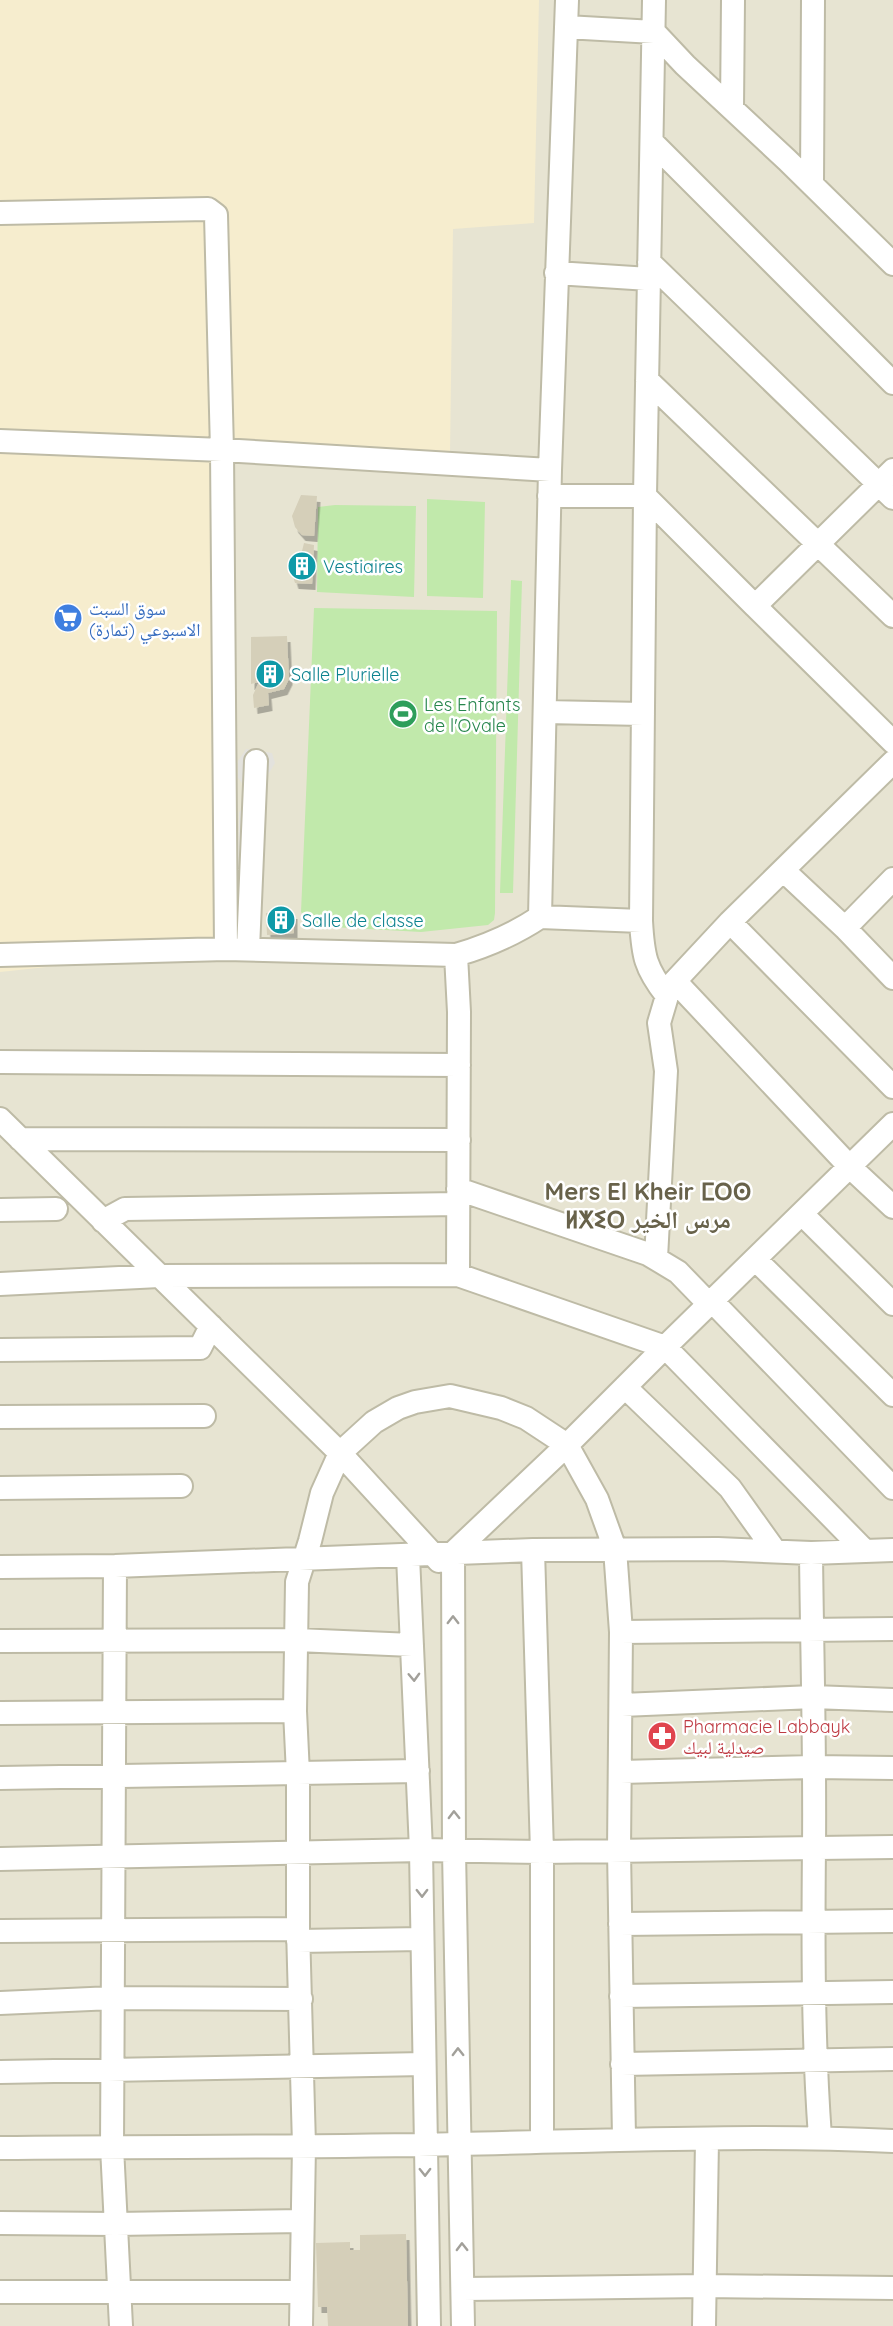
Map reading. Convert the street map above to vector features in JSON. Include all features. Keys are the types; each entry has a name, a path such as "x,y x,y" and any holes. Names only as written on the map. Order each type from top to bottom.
{"street":[{"path":"540,917 549,496 567,0"},
{"path":"654,0 653,272 647,380 645,496 641,921 643,949 651,976 671,989 893,1207"},
{"path":"732,108 733,0"},
{"path":"812,184 813,0"},
{"path":"566,27 654,32 893,264"},
{"path":"652,142 893,383"},
{"path":"0,213 208,209 213,212 218,221 222,450 237,949"},
{"path":"556,273 653,272 888,484 818,543 754,606"},
{"path":"647,380 893,616"},
{"path":"0,441 222,450 550,470"},
{"path":"549,496 645,496 893,742"},
{"path":"546,712 643,714"},
{"path":"237,949 256,761"},
{"path":"656,1258 666,1071 659,1023 671,989 730,922 893,762"},
{"path":"783,870 845,928 893,978"},
{"path":"845,928 893,879"},
{"path":"0,955 237,949 456,955 483,948 512,935 540,917 641,921"},
{"path":"730,922 893,1087"},
{"path":"456,955 459,1065 458,1275"},
{"path":"0,1062 459,1065"},
{"path":"0,1119 443,1553 453,1578 454,1851 463,2326"},
{"path":"443,1553 567,1445 893,1124"},
{"path":"20,1139 459,1140"},
{"path":"104,1221 124,1209 458,1196 656,1258 678,1272 710,1302 893,1488"},
{"path":"0,1210 56,1209"},
{"path":"802,1214 893,1304"},
{"path":"755,1259 893,1395"},
{"path":"0,1284 159,1276 458,1275 664,1347 865,1551"},
{"path":"0,1350 200,1348 211,1326"},
{"path":"625,1387 730,1488 776,1551"},
{"path":"300,2326 304,2145 295,1712 297,1582 321,1494 340,1453 374,1422 398,1408 426,1399 450,1396 501,1408 526,1418 567,1445 597,1499 615,1549 621,1632 619,1851 624,2138"},
{"path":"0,1417 204,1416"},
{"path":"0,1488 181,1486"},
{"path":"0,1567 115,1566 532,1550 615,1549 811,1553 893,1550"},
{"path":"532,1550 542,1852 542,2142"},
{"path":"811,1553 814,2062 820,2138"},
{"path":"408,1556 421,1850 429,2326"},
{"path":"115,1566 112,2147 121,2326"},
{"path":"621,1632 893,1629"},
{"path":"0,1641 297,1640 412,1645"},
{"path":"622,1705 813,1698 893,1700"},
{"path":"0,1713 295,1712"},
{"path":"621,1772 813,1767 893,1768"},
{"path":"0,1778 418,1771"},
{"path":"0,1859 421,1850 542,1852 893,1847"},
{"path":"620,1924 893,1921"},
{"path":"0,1931 113,1930 422,1939"},
{"path":"621,1996 893,1992"},
{"path":"0,2003 113,1998 301,1999"},
{"path":"622,2064 893,2059"},
{"path":"0,2072 424,2064"},
{"path":"0,2148 425,2145 624,2138 707,2140 820,2138 893,2141"},
{"path":"704,2326 707,2140"},
{"path":"0,2223 302,2221"},
{"path":"463,2289 704,2286 893,2288"},
{"path":"0,2292 300,2292"}],"shaded area":[{"path":"0,0 893,0 893,2326 0,2326"},
{"path":"0,0 539,0 534,223 453,229 450,454 234,447 234,947 0,972"},
{"path":"246,749 272,753 275,763 256,795 244,901 238,900 239,812 248,804 246,788 238,778 238,761"}],"green space":[{"path":"427,499 485,502 483,598 427,596"},
{"path":"335,505 416,506 414,597 317,592 318,507"},
{"path":"511,580 522,581 513,893 500,893"},
{"name":"Les Enfants de l'Ovale","path":"314,608 497,611 495,913 494,920 488,925 421,932 314,926 301,912"}],"building":[{"path":"301,495 317,496 314,536 302,535 295,527 292,516"},
{"name":"Vestiaires","path":"304,543 314,545 312,584 295,583 292,573 291,559 302,551"},
{"name":"Salle Plurielle","path":"287,636 289,679 284,689 268,693 269,705 254,708 253,695 259,682 251,684 251,637"},
{"name":"Salle de classe","path":"266,913 294,913 294,933 267,935"},
{"path":"406,2234 408,2326 328,2326 327,2307 318,2307 316,2243 350,2242 350,2250 360,2250 360,2235"}],"place":[{"name":"Vestiaires","path":"302,566"},
{"name":"سوق السبت الاسبوعي (تمارة)","path":"68,618"},
{"name":"Salle Plurielle","path":"270,674"},
{"name":"Les Enfants de l'Ovale","path":"403,714"},
{"name":"Salle de classe","path":"281,920"},
{"name":"Pharmacie Labbayk صيدلية لبيك","path":"662,1736"}],"district":[{"name":"Mers El Kheir ⵎⵔⵙ ⵍⵅⵉⵔ مرس الخير","path":"648,1205"}]}
